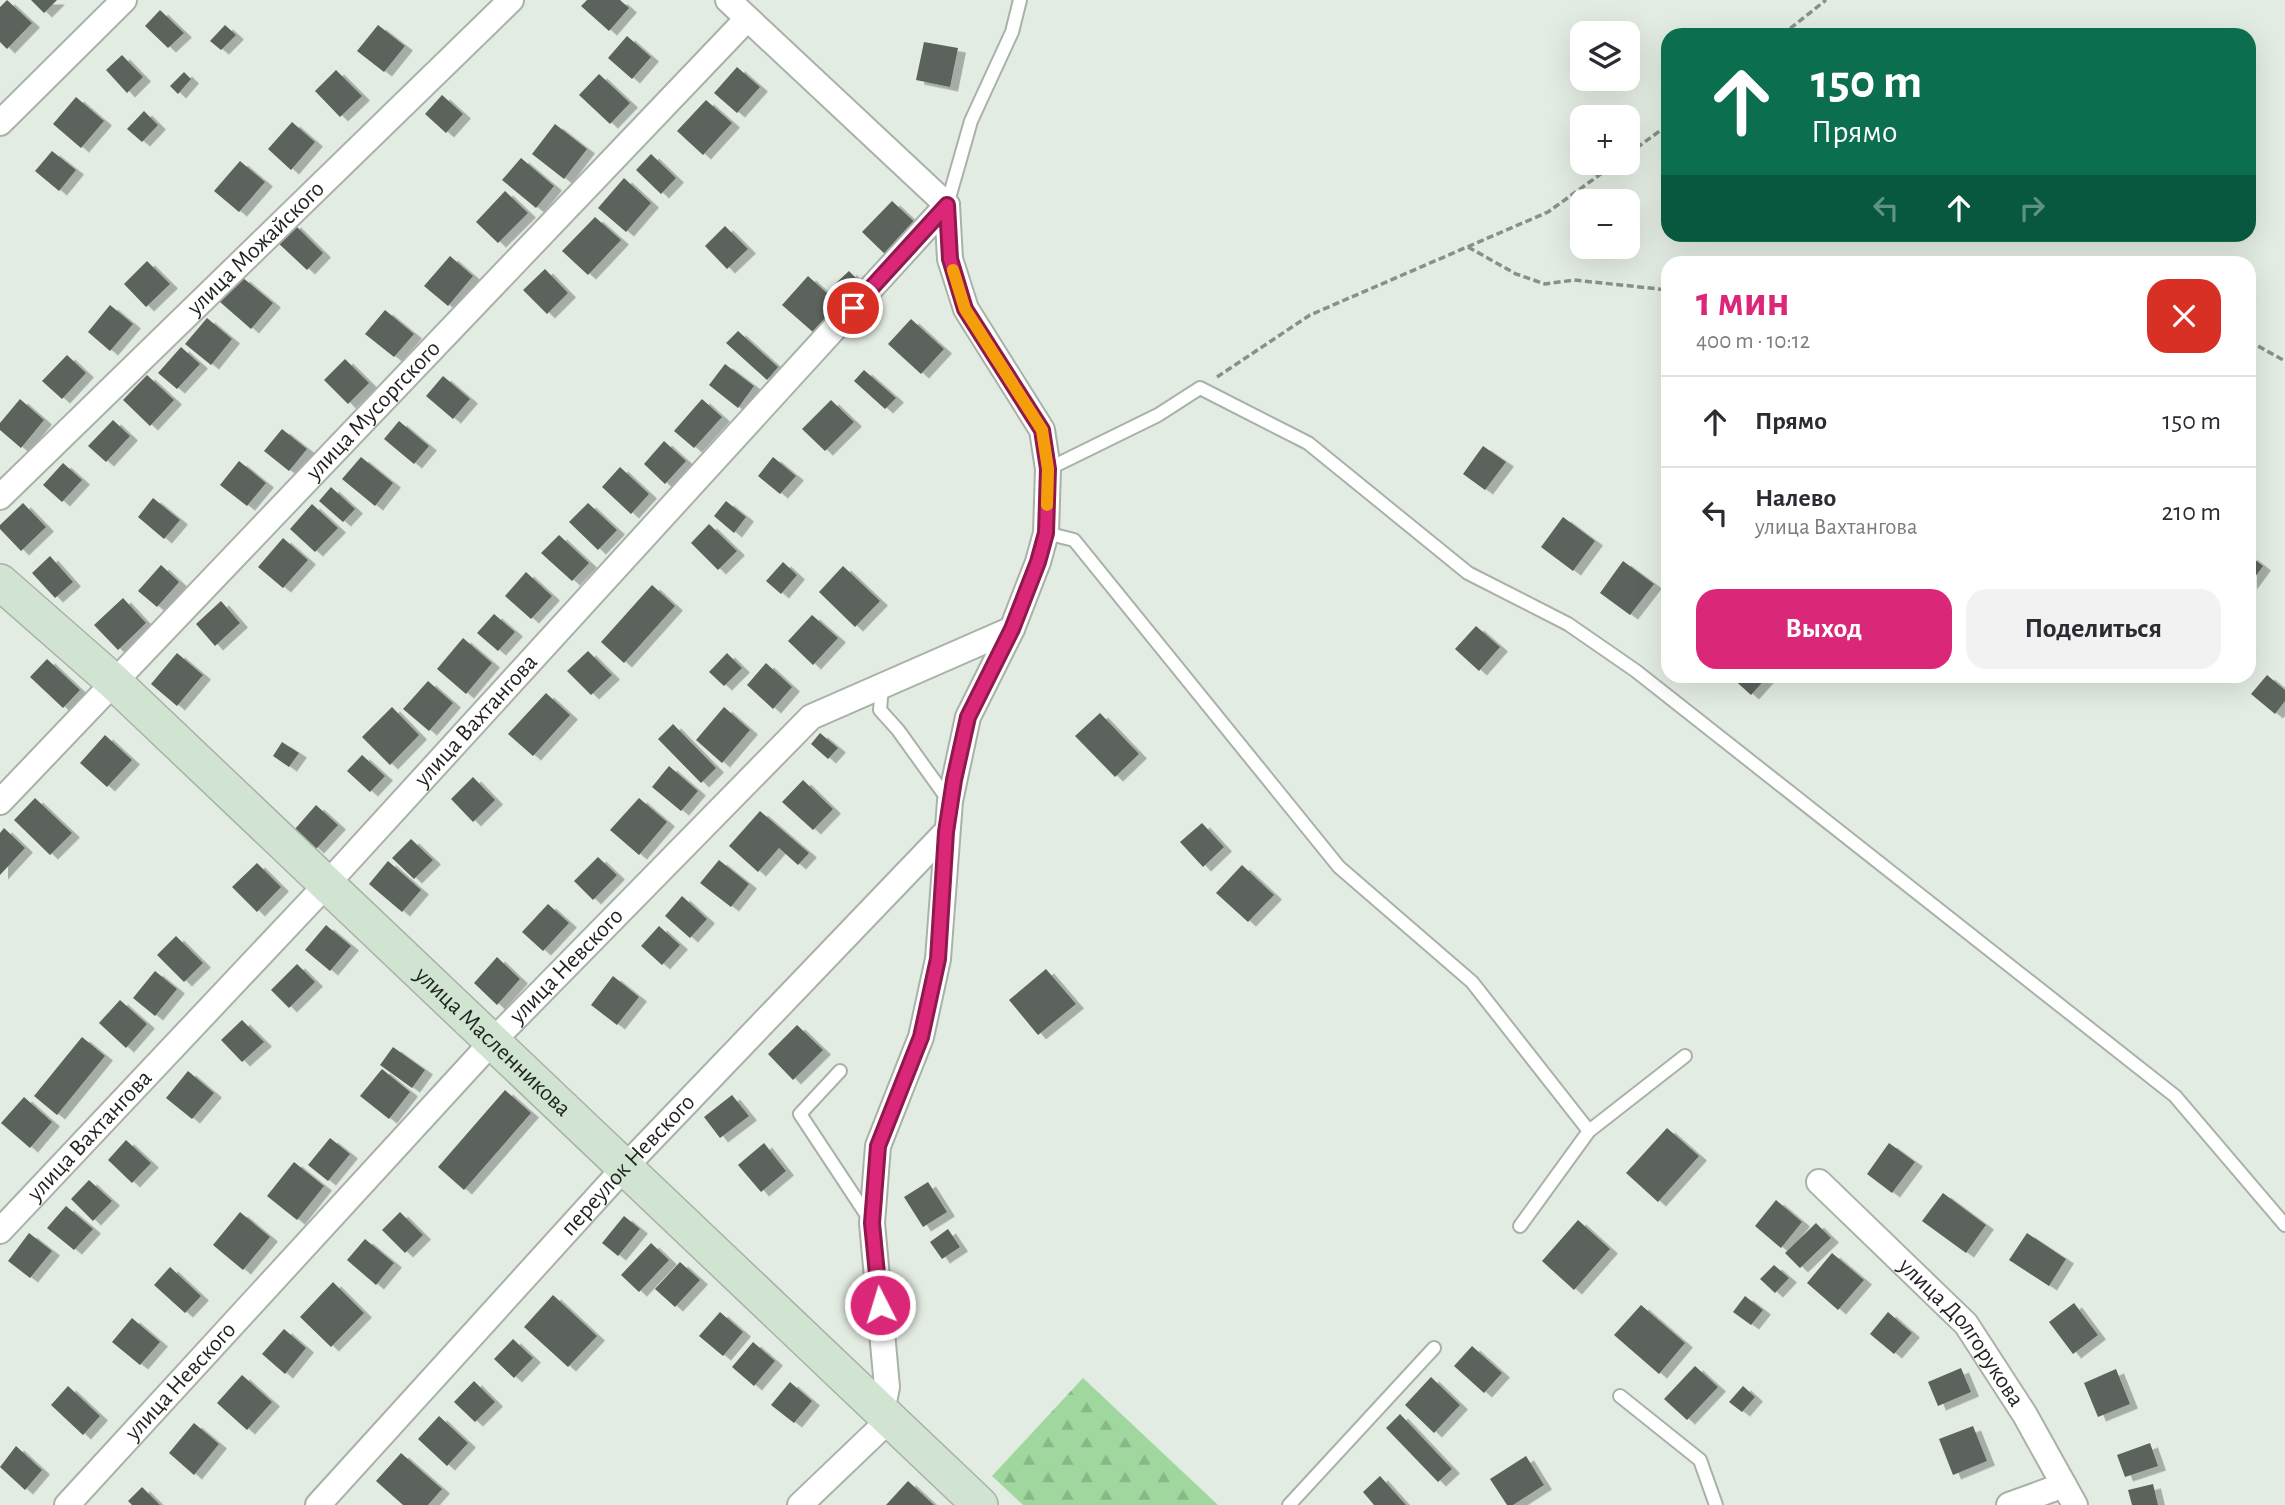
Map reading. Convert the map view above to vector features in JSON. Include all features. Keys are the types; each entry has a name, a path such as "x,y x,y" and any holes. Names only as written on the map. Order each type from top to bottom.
{"street":[{"path":"0,123 124,0"},
{"name":"улица Можайского","path":"0,498 511,0"},
{"path":"728,0 947,205 950,259 965,309 1042,430 1048,469 1046,533 1038,562 1012,629 968,717 946,832 938,959 921,1037 878,1146 872,1223 887,1387 886,1416 800,1505"},
{"name":"улица Мусоргского","path":"0,802 747,19"},
{"name":"улица Вахтангова","path":"0,1231 327,884 947,205"},
{"name":"улица Масленникова","path":"0,582 114,682 980,1505"},
{"name":"улица Невского","path":"67,1505 492,1042 811,717 1012,629"},
{"name":"переулок Невского","path":"318,1505 624,1168 946,832"},
{"name":"улица Долгорукова","path":"1819,1182 1966,1324 2025,1415 2069,1495"},
{"path":"2009,1505 2069,1495"}],"lane":[{"path":"947,205 971,121 1012,32 1020,0"},
{"path":"1048,469 1158,415 1200,388 1308,443 1468,573 1568,624 1636,671 2175,1096 2285,1225"},
{"path":"1046,533 1074,540 1339,867 1472,982 1589,1131"},
{"path":"883,685 880,710 950,801"},
{"path":"1520,1226 1589,1131 1685,1056"},
{"path":"840,1071 800,1114 872,1223"},
{"path":"1289,1505 1434,1348"},
{"path":"1620,1396 1700,1460 1716,1505"}],"path":[{"path":"1791,28 1826,0"},
{"path":"1640,145 1661,130"},
{"path":"1200,388 1310,315 1548,212 1599,175"},
{"path":"1468,247 1516,274 1545,284 1574,280 1661,289"},
{"path":"2256,345 2285,361"}],"green space":[{"path":"1083,1378 1218,1505 1023,1505 992,1476"}],"building":[{"path":"7,0 32,23 7,49 0,42 0,7"},
{"path":"31,0 57,0 44,13"},
{"path":"587,0 620,0 629,8 609,31 581,6"},
{"path":"160,10 184,33 168,48 145,26"},
{"path":"225,25 236,35 221,50 210,41"},
{"path":"378,25 405,46 384,72 357,51"},
{"path":"627,36 651,57 632,79 608,58"},
{"path":"924,42 958,48 950,87 916,80"},
{"path":"122,55 143,77 127,93 106,70"},
{"path":"737,67 760,87 737,113 714,93"},
{"path":"336,70 362,96 340,117 315,91"},
{"path":"184,72 191,79 178,94 170,86"},
{"path":"599,74 630,103 610,124 579,95"},
{"path":"442,95 463,114 446,133 425,114"},
{"path":"76,97 104,121 81,148 53,124"},
{"path":"706,100 732,123 703,155 677,131"},
{"path":"144,111 158,125 142,142 127,129"},
{"path":"292,122 315,142 291,170 268,149"},
{"path":"555,124 587,149 564,179 532,154"},
{"path":"52,151 76,170 59,191 35,171"},
{"path":"651,154 676,178 661,194 636,170"},
{"path":"521,158 554,186 536,208 502,180"},
{"path":"240,161 265,182 239,212 214,191"},
{"path":"624,178 651,203 626,232 598,208"},
{"path":"505,191 528,213 498,243 476,222"},
{"path":"892,201 920,227 890,259 862,232"},
{"path":"595,217 621,240 588,275 562,251"},
{"path":"293,223 323,253 307,270 276,241"},
{"path":"725,226 748,249 727,269 705,246"},
{"path":"450,256 473,276 448,306 424,286"},
{"path":"147,261 170,284 146,307 124,284"},
{"path":"545,269 568,293 547,314 523,290"},
{"path":"849,271 860,282 847,296 835,284"},
{"path":"808,276 840,305 814,333 782,305"},
{"path":"242,277 273,303 251,329 220,302"},
{"path":"110,305 133,324 110,351 88,332"},
{"path":"385,310 414,334 394,357 365,334"},
{"path":"207,318 232,339 211,365 185,344"},
{"path":"911,319 944,349 921,374 888,344"},
{"path":"738,331 778,367 767,380 726,343"},
{"path":"181,347 200,364 177,389 158,373"},
{"path":"67,355 86,373 62,399 42,381"},
{"path":"345,359 369,383 348,404 324,380"},
{"path":"725,364 754,386 738,408 709,385"},
{"path":"864,370 896,398 885,409 854,381"},
{"path":"147,375 174,400 150,426 123,400"},
{"path":"443,376 470,399 453,419 426,396"},
{"path":"20,399 44,420 21,448 0,430 0,423"},
{"path":"702,399 722,417 694,448 674,431"},
{"path":"831,400 854,422 825,451 802,429"},
{"path":"113,420 130,436 106,462 88,446"},
{"path":"399,421 429,446 414,464 384,439"},
{"path":"282,429 307,449 289,471 264,451"},
{"path":"664,441 686,461 665,484 644,464"},
{"path":"1483,446 1506,462 1485,490 1463,474"},
{"path":"361,457 393,483 375,506 342,479"},
{"path":"773,457 796,476 780,494 758,476"},
{"path":"239,461 266,483 247,506 220,485"},
{"path":"63,463 82,480 62,502 43,485"},
{"path":"620,467 649,494 631,514 602,487"},
{"path":"331,487 355,509 343,522 319,501"},
{"path":"153,498 180,520 164,539 138,517"},
{"path":"726,501 746,517 734,533 714,516"},
{"path":"23,503 46,527 21,551 0,529 0,525"},
{"path":"588,503 617,530 598,550 569,522"},
{"path":"312,504 338,528 315,552 290,529"},
{"path":"1563,517 1595,541 1573,571 1541,547"},
{"path":"709,524 737,551 718,570 691,543"},
{"path":"559,535 589,563 572,581 541,553"},
{"path":"283,538 308,560 283,588 258,567"},
{"path":"50,556 73,582 55,598 32,573"},
{"path":"2256,560 2263,566 2256,576"},
{"path":"1623,561 1654,584 1630,615 1600,593"},
{"path":"783,562 797,575 781,594 766,581"},
{"path":"161,565 179,582 157,607 138,591"},
{"path":"843,566 880,601 855,627 819,592"},
{"path":"526,572 552,596 531,619 505,596"},
{"path":"652,585 675,606 624,663 601,642"},
{"path":"123,598 146,623 118,650 94,625"},
{"path":"221,601 240,623 215,646 196,624"},
{"path":"494,614 515,632 498,651 477,633"},
{"path":"812,615 838,638 813,665 788,641"},
{"path":"1476,626 1500,647 1479,671 1455,649"},
{"path":"463,638 492,663 466,694 437,669"},
{"path":"588,651 612,675 591,695 567,671"},
{"path":"177,653 203,675 177,706 151,684"},
{"path":"727,653 742,668 724,686 709,672"},
{"path":"47,659 80,690 63,708 30,677"},
{"path":"766,663 792,687 773,709 747,685"},
{"path":"2267,675 2285,690 2285,701 2275,714 2251,694"},
{"path":"428,681 453,703 429,731 403,709"},
{"path":"1738,683 1762,683 1751,695"},
{"path":"546,693 570,715 533,756 508,734"},
{"path":"392,707 419,735 390,765 362,737"},
{"path":"724,707 750,730 722,763 696,740"},
{"path":"1100,713 1139,754 1115,777 1075,736"},
{"path":"673,724 716,768 701,783 658,739"},
{"path":"820,733 838,748 828,759 811,744"},
{"path":"105,735 132,760 107,787 80,763"},
{"path":"282,742 299,753 289,767 273,756"},
{"path":"362,755 385,776 370,792 347,771"},
{"path":"669,766 698,791 681,811 652,787"},
{"path":"473,777 495,800 473,822 451,799"},
{"path":"803,780 833,809 813,830 782,802"},
{"path":"35,798 72,833 50,855 14,820"},
{"path":"639,798 667,822 639,855 610,830"},
{"path":"316,805 338,825 316,849 295,829"},
{"path":"760,811 809,853 798,865 779,848 758,872 729,846"},
{"path":"1202,823 1224,847 1203,867 1180,842"},
{"path":"4,828 25,848 0,875 0,833"},
{"path":"411,839 433,860 414,879 392,858"},
{"path":"598,857 617,875 593,900 574,881"},
{"path":"719,860 749,884 731,907 700,883"},
{"path":"388,861 421,890 402,912 369,884"},
{"path":"257,863 281,887 257,912 232,887"},
{"path":"1242,865 1274,895 1248,922 1216,893"},
{"path":"682,896 707,919 690,938 665,916"},
{"path":"548,904 569,923 543,951 522,932"},
{"path":"326,925 351,946 330,971 305,950"},
{"path":"659,926 680,945 662,965 641,946"},
{"path":"176,936 203,963 184,982 157,955"},
{"path":"497,957 520,979 497,1005 474,983"},
{"path":"297,964 315,982 289,1008 271,990"},
{"path":"1046,969 1076,1004 1038,1035 1009,1000"},
{"path":"155,971 177,989 155,1016 133,998"},
{"path":"613,976 639,997 617,1025 591,1005"},
{"path":"120,1000 147,1024 126,1048 99,1023"},
{"path":"242,1020 264,1042 242,1062 221,1040"},
{"path":"797,1025 823,1050 793,1080 768,1054"},
{"path":"82,1037 105,1056 57,1115 34,1096"},
{"path":"393,1047 425,1070 412,1088 380,1065"},
{"path":"382,1069 410,1092 389,1119 360,1096"},
{"path":"188,1071 214,1093 192,1119 166,1098"},
{"path":"505,1090 531,1113 464,1190 438,1167"},
{"path":"732,1095 749,1116 720,1138 704,1117"},
{"path":"24,1097 52,1122 30,1148 1,1123"},
{"path":"1667,1128 1699,1156 1658,1202 1626,1173"},
{"path":"330,1138 350,1154 328,1181 308,1165"},
{"path":"126,1140 151,1163 132,1183 108,1160"},
{"path":"764,1143 786,1171 761,1192 738,1165"},
{"path":"1889,1143 1915,1162 1892,1193 1867,1174"},
{"path":"294,1162 324,1186 297,1220 267,1196"},
{"path":"89,1180 112,1201 93,1221 71,1199"},
{"path":"928,1182 947,1212 923,1227 904,1197"},
{"path":"1943,1193 1986,1225 1966,1253 1922,1221"},
{"path":"1776,1200 1802,1222 1781,1248 1755,1226"},
{"path":"66,1206 93,1229 74,1250 47,1228"},
{"path":"240,1212 270,1237 243,1270 213,1245"},
{"path":"400,1212 423,1235 405,1253 382,1230"},
{"path":"624,1216 640,1229 618,1256 602,1243"},
{"path":"1578,1220 1610,1249 1574,1290 1542,1261"},
{"path":"1816,1223 1831,1238 1800,1268 1785,1253"},
{"path":"948,1229 960,1247 942,1259 930,1242"},
{"path":"29,1233 52,1251 30,1278 8,1261"},
{"path":"2027,1233 2066,1259 2049,1286 2009,1260"},
{"path":"365,1239 394,1263 376,1285 347,1260"},
{"path":"651,1243 669,1260 639,1292 621,1275"},
{"path":"1832,1253 1864,1280 1838,1310 1807,1283"},
{"path":"680,1262 700,1280 675,1307 655,1289"},
{"path":"1774,1265 1789,1278 1775,1293 1760,1279"},
{"path":"170,1267 201,1296 185,1313 154,1285"},
{"path":"333,1282 364,1313 331,1347 300,1317"},
{"path":"553,1295 597,1336 568,1367 524,1327"},
{"path":"1745,1296 1763,1310 1751,1325 1733,1312"},
{"path":"2074,1303 2098,1335 2073,1354 2049,1322"},
{"path":"1641,1305 1685,1343 1659,1374 1614,1335"},
{"path":"720,1312 743,1332 723,1356 699,1336"},
{"path":"1888,1312 1912,1333 1894,1354 1870,1334"},
{"path":"132,1318 160,1342 140,1365 112,1342"},
{"path":"284,1329 306,1348 285,1374 262,1354"},
{"path":"513,1339 533,1358 514,1378 494,1359"},
{"path":"753,1342 775,1361 754,1386 732,1367"},
{"path":"1472,1346 1502,1373 1484,1393 1454,1366"},
{"path":"1695,1366 1718,1387 1687,1420 1664,1399"},
{"path":"1961,1368 1971,1392 1938,1406 1928,1382"},
{"path":"2116,1369 2130,1404 2098,1417 2084,1383"},
{"path":"242,1375 272,1402 247,1430 217,1403"},
{"path":"1431,1377 1460,1405 1434,1433 1405,1405"},
{"path":"474,1381 495,1402 475,1422 454,1402"},
{"path":"790,1382 812,1401 794,1423 771,1405"},
{"path":"68,1386 100,1416 83,1435 51,1405"},
{"path":"1743,1386 1755,1397 1742,1412 1729,1402"},
{"path":"1400,1414 1452,1469 1438,1482 1386,1428"},
{"path":"439,1416 468,1443 447,1466 418,1439"},
{"path":"194,1423 219,1444 194,1475 169,1453"},
{"path":"1973,1426 1987,1461 1953,1475 1939,1439"},
{"path":"2150,1443 2158,1466 2125,1477 2117,1455"},
{"path":"16,1446 42,1470 25,1490 0,1467"},
{"path":"401,1453 442,1489 428,1505 403,1505 376,1481"},
{"path":"1526,1456 1544,1485 1513,1505 1507,1505 1490,1479"},
{"path":"1380,1476 1406,1505 1374,1505 1363,1492"},
{"path":"908,1481 934,1505 886,1505"},
{"path":"2153,1484 2158,1505 2132,1505 2128,1490"},
{"path":"142,1487 160,1505 132,1505 128,1501"}],"slow traffic":[{"path":"953,270 965,309 1042,430 1048,469 1047,505"}],"route":[{"path":"853,308 947,205 950,259 965,309 1042,430 1048,469 1046,533 1038,562 1012,629 968,717 946,832 938,959 921,1037 878,1146 872,1223 880,1305"}]}
